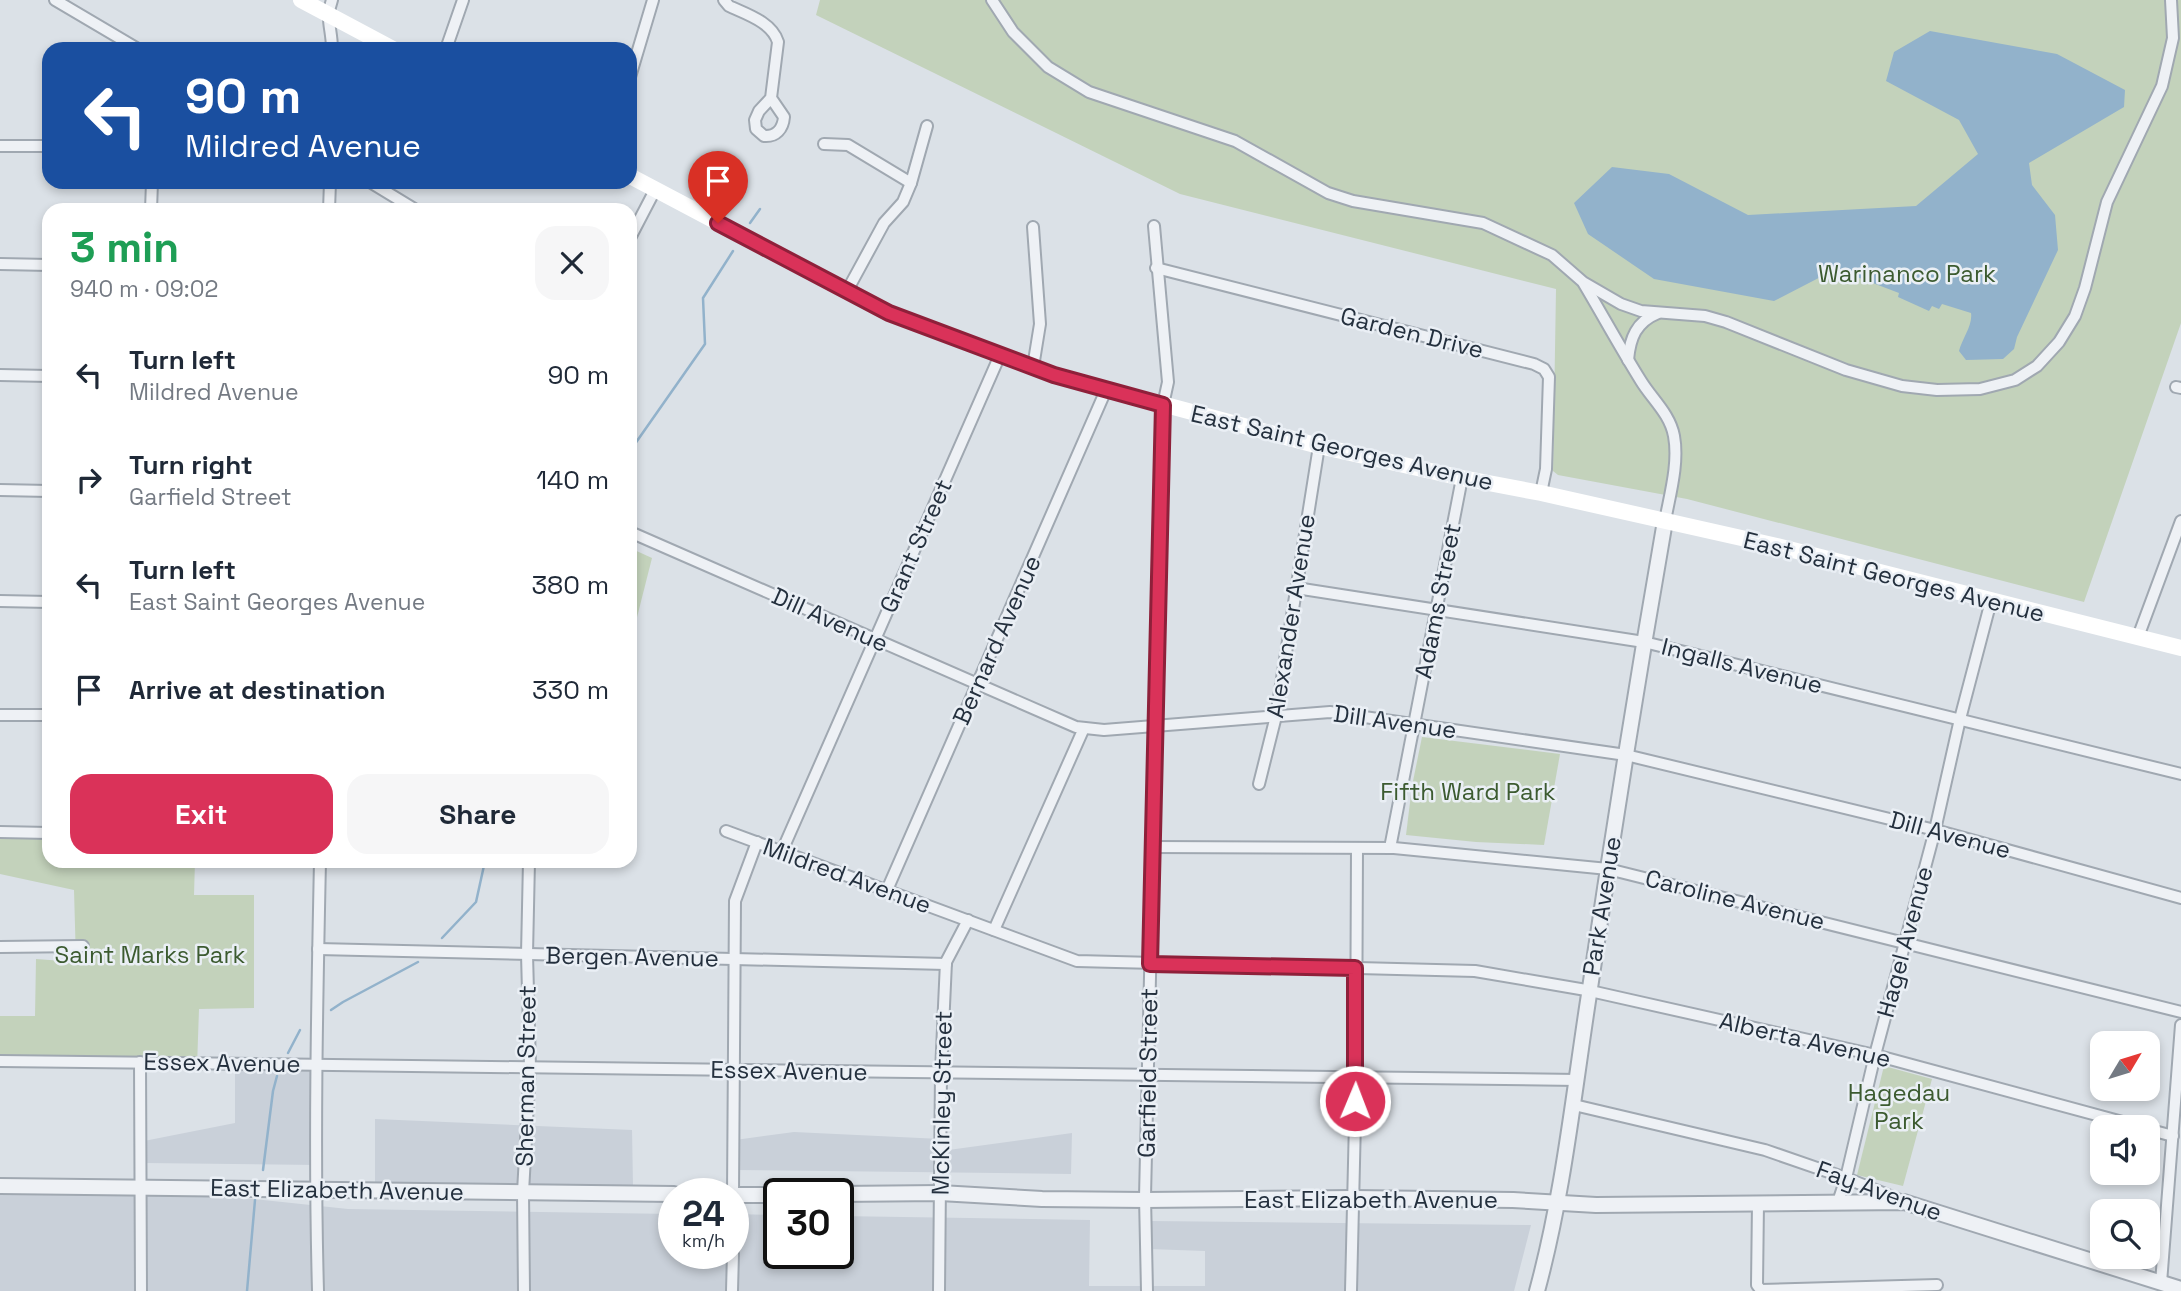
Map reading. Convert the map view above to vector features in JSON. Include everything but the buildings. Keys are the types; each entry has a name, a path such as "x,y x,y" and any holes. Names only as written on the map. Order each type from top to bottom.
{"main road":[{"path":"302,0 329,7 382,42"},
{"name":"East Saint Georges Avenue","path":"637,180 889,313 999,355 1106,390 1319,446 1665,521 2181,648"}],"street":[{"path":"54,0 126,42"},
{"path":"448,42 463,0"},
{"path":"637,54 653,0"},
{"path":"724,0 729,6 768,26 776,34 778,42 771,98"},
{"path":"992,0 1013,32 1048,67 1089,92 1235,141 1305,181 1340,197 1483,223 1552,256 1583,282 1621,304 1641,311 1705,316 1846,370 1902,386 1937,390 1980,390 2015,380 2043,359 2059,342 2074,316 2085,288 2107,202 2162,86 2173,38 2173,2"},
{"path":"329,7 332,42"},
{"path":"847,290 884,223 903,202 927,126"},
{"path":"824,144 848,145 911,183"},
{"path":"0,146 42,146"},
{"path":"382,189 404,203"},
{"path":"637,225 655,190"},
{"name":"Garfield Street","path":"1147,1291 1145,1200 1150,964 1163,405 1168,382 1154,226"},
{"path":"1033,227 1040,324 1033,367"},
{"path":"0,264 42,265"},
{"name":"Garden Drive","path":"1156,268 1534,364 1544,369 1549,377 1546,469 1541,493"},
{"path":"1583,282 1643,385 1668,418 1674,434 1672,485 1665,521"},
{"path":"1628,360 1634,332 1658,312"},
{"name":"Grant Street","path":"782,851 999,355"},
{"path":"0,375 42,376"},
{"name":"Bernard Avenue","path":"887,891 1106,390"},
{"name":"Alexander Avenue","path":"1259,784 1276,716 1319,446"},
{"name":"Adams Street","path":"1390,848 1462,478"},
{"path":"0,490 42,491"},
{"name":"Park Avenue","path":"1537,1291 1554,1230 1578,1080 1589,990 1665,521"},
{"path":"2138,638 2181,522"},
{"name":"Dill Avenue","path":"637,535 1076,727 1104,730 1330,712 1626,755 1935,830 2181,898"},
{"name":"Ingalls Avenue","path":"1296,588 1644,642 2181,774"},
{"path":"0,601 42,602"},
{"name":"Hagel Avenue","path":"1838,1202 1992,601"},
{"path":"0,715 42,716"},
{"path":"1084,728 994,930 1077,961 1475,971 1589,990"},
{"name":"Mildred Avenue","path":"726,831 994,930"},
{"path":"0,832 42,833"},
{"path":"733,1178 735,901 757,842"},
{"name":"Caroline Avenue","path":"1153,847 1390,848 1608,869 2181,1012"},
{"path":"1351,1291 1356,1078 1357,848"},
{"path":"318,1291 315,1116 320,868"},
{"name":"Sherman Street","path":"524,1291 523,1192 530,1067 527,954 529,868"},
{"name":"McKinley Street","path":"939,1291 941,1072 946,964 968,920"},
{"path":"0,947 83,946"},
{"name":"Bergen Avenue","path":"318,950 946,964"},
{"name":"Alberta Avenue","path":"1589,990 1875,1055 2097,1115"},
{"path":"2161,1283 2181,1025"},
{"name":"Essex Avenue","path":"0,1061 1578,1080"},
{"path":"140,1062 141,1291"},
{"name":"Fay Avenue","path":"1574,1105 1765,1150 1846,1178 1904,1202 2181,1289"},
{"path":"2160,1132 2173,1136"},
{"name":"East Elizabeth Avenue","path":"0,1186 658,1194"},
{"name":"East Elizabeth Avenue","path":"854,1194 940,1193 1042,1199 1145,1200 1354,1198 1596,1205 1904,1202"},
{"path":"1758,1203 1757,1285 1761,1290 1937,1285"},
{"path":"732,1291 733,1269"}],"shaded area":[{"path":"318,1067 318,1165 145,1163 144,1141 235,1123 235,1068"},
{"path":"375,1119 632,1130 633,1186 375,1184"},
{"path":"794,1132 941,1139 941,1151 1072,1133 1071,1174 734,1170 735,1140"},
{"path":"0,1186 140,1187 348,1209 658,1214 658,1269 749,1269 749,1214 763,1215 763,1269 854,1269 854,1216 1090,1220 1089,1286 1205,1286 1205,1251 1149,1249 1150,1221 1531,1225 1514,1291 0,1291"}],"green space":[{"name":"Warinanco Park","path":"820,0 2181,0 2181,323 2084,602 1687,499 1558,475 1553,471 1556,289 1180,194 816,15"},
{"path":"637,551 652,558 637,617"},
{"name":"Fifth Ward Park","path":"1422,737 1560,754 1544,845 1406,835"},
{"name":"Saint Marks Park","path":"0,832 42,833 42,868 195,868 194,895 254,895 254,1008 199,1009 197,1067 0,1066 0,1016 35,1016 36,959 76,962 74,890 0,874"},
{"name":"Hagedau Park","path":"1884,1066 1932,1079 1903,1186 1857,1175"}],"water":[{"path":"1930,31 2057,54 2125,90 2124,107 2029,163 2032,185 2055,215 2058,250 2017,337 2014,349 2003,359 1966,360 1959,351 1969,327 1971,313 1942,304 1939,309 1932,306 1929,311 1898,297 1899,293 1836,269 1774,301 1654,279 1588,234 1574,203 1612,167 1669,174 1748,215 1916,206 1978,154 1959,120 1886,81 1894,52"}],"waterway":[{"path":"750,223 760,209"},
{"path":"637,441 705,344 703,298 733,251"},
{"path":"442,938 476,902 483,868"},
{"path":"331,1010 418,962"},
{"path":"288,1053 300,1030"},
{"path":"263,1170 277,1076"},
{"path":"247,1291 255,1200"}],"route":[{"path":"718,223 889,313 1054,375 1163,405 1150,964 1355,968 1355,1101"}]}
